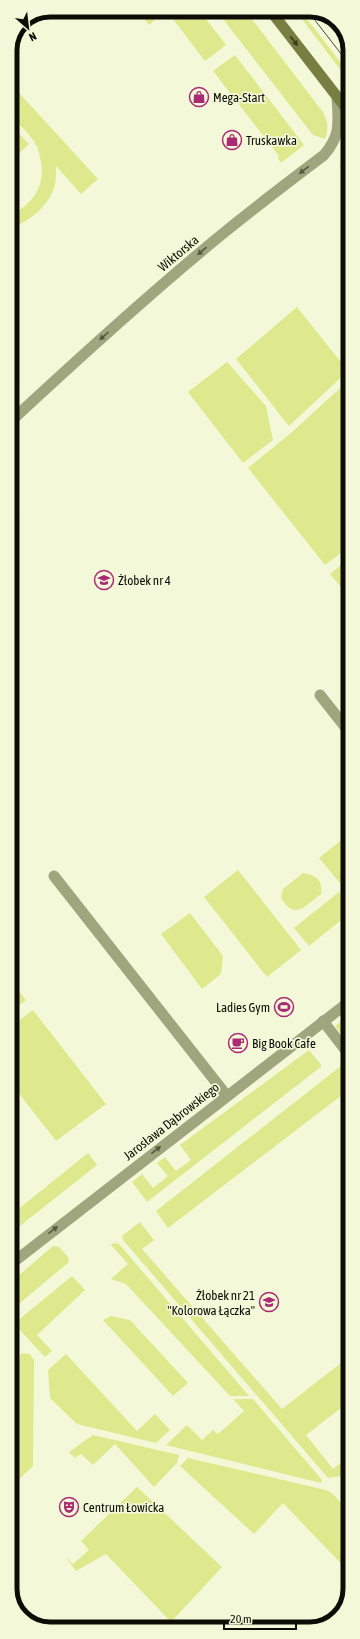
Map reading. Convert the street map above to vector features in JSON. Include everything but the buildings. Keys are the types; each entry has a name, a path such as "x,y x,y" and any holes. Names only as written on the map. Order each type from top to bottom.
{"main road":[{"path":"275,17 343,104"}],"street":[{"name":"Wiktorska","path":"17,416 107,333 225,232 324,155 333,144 338,129 337,96"},
{"path":"320,696 343,724"},
{"path":"54,876 227,1096"},
{"name":"Jarosława Dąbrowskiego","path":"17,1259 343,1006"},
{"path":"323,1021 343,1047"}],"green space":[{"path":"143,17 154,17 155,20 149,25"},
{"path":"171,17 204,17 226,45 205,61"},
{"path":"221,17 250,17 326,118 327,131 325,139 313,135"},
{"path":"300,17 305,17 343,65 343,73"},
{"path":"235,55 304,145 281,163 278,158 279,156 213,71"},
{"path":"17,91 98,179 81,194 56,166 55,185 48,200 32,217 17,225 17,212 26,205 37,192 42,176 39,152 33,139 17,122"},
{"path":"17,131 29,144 17,155"},
{"path":"343,159 343,172 340,168 341,160"},
{"path":"297,307 343,365 343,376 289,426 236,359"},
{"path":"227,362 266,406 273,440 243,463 188,392"},
{"path":"343,385 343,551 325,565 248,468 291,433"},
{"path":"343,564 343,590 330,574"},
{"path":"343,839 343,887 319,858"},
{"path":"238,870 301,950 267,977 204,897"},
{"path":"303,873 312,875 318,879 321,885 321,894 305,907 296,910 291,909 281,898 283,889"},
{"path":"339,892 343,897 343,919 309,946 294,928"},
{"path":"190,913 223,956 221,974 202,989 161,934"},
{"path":"17,989 26,1000 17,1007"},
{"path":"33,1010 106,1104 56,1141 17,1091 17,1022"},
{"path":"343,1020 343,1036 335,1026"},
{"path":"309,1050 322,1066 147,1202 132,1182 142,1174 153,1188 168,1176 157,1163 165,1157 176,1171 191,1160 180,1145"},
{"path":"343,1064 343,1094 168,1228 156,1211"},
{"path":"88,1153 97,1165 17,1228 17,1210"},
{"path":"140,1222 154,1240 142,1249 282,1409 343,1361 343,1406 306,1435 333,1469 343,1461 343,1474 328,1478 123,1240 122,1236"},
{"path":"114,1243 119,1244 249,1396 230,1396 126,1284 111,1279 128,1264 111,1245"},
{"path":"53,1246 59,1247 68,1257 69,1262 17,1306 17,1277"},
{"path":"72,1276 85,1290 37,1335 52,1351 45,1357 17,1327 17,1321"},
{"path":"111,1316 130,1320 188,1383 173,1396 103,1320"},
{"path":"22,1353 30,1354 34,1360 33,1466 17,1481 17,1358"},
{"path":"66,1354 137,1431 155,1414 170,1430 156,1443 77,1424 50,1398 48,1370"},
{"path":"233,1399 253,1399 322,1480 321,1483 166,1445 187,1425 202,1440 213,1430 218,1434 244,1411"},
{"path":"93,1435 179,1455 177,1463 154,1487 115,1444 93,1465 81,1454 75,1458 69,1452"},
{"path":"188,1458 326,1490 333,1494 343,1505 343,1566 283,1503 254,1534 180,1466"},
{"path":"137,1487 222,1567 171,1622 106,1554 76,1571 65,1556 73,1564 89,1550 81,1541"}],"tram line":[{"path":"312,17 343,56"}],"place":[{"name":"Mega-Start","path":"199,97"},
{"name":"Truskawka","path":"232,140"},
{"name":"Żłobek nr 4","path":"104,580"},
{"name":"Ladies Gym","path":"284,1007"},
{"name":"Big Book Cafe","path":"238,1043"},
{"name":"Żłobek nr 21 \"Kolorowa Łączka\"","path":"269,1302"},
{"name":"Centrum Łowicka","path":"69,1507"}]}
